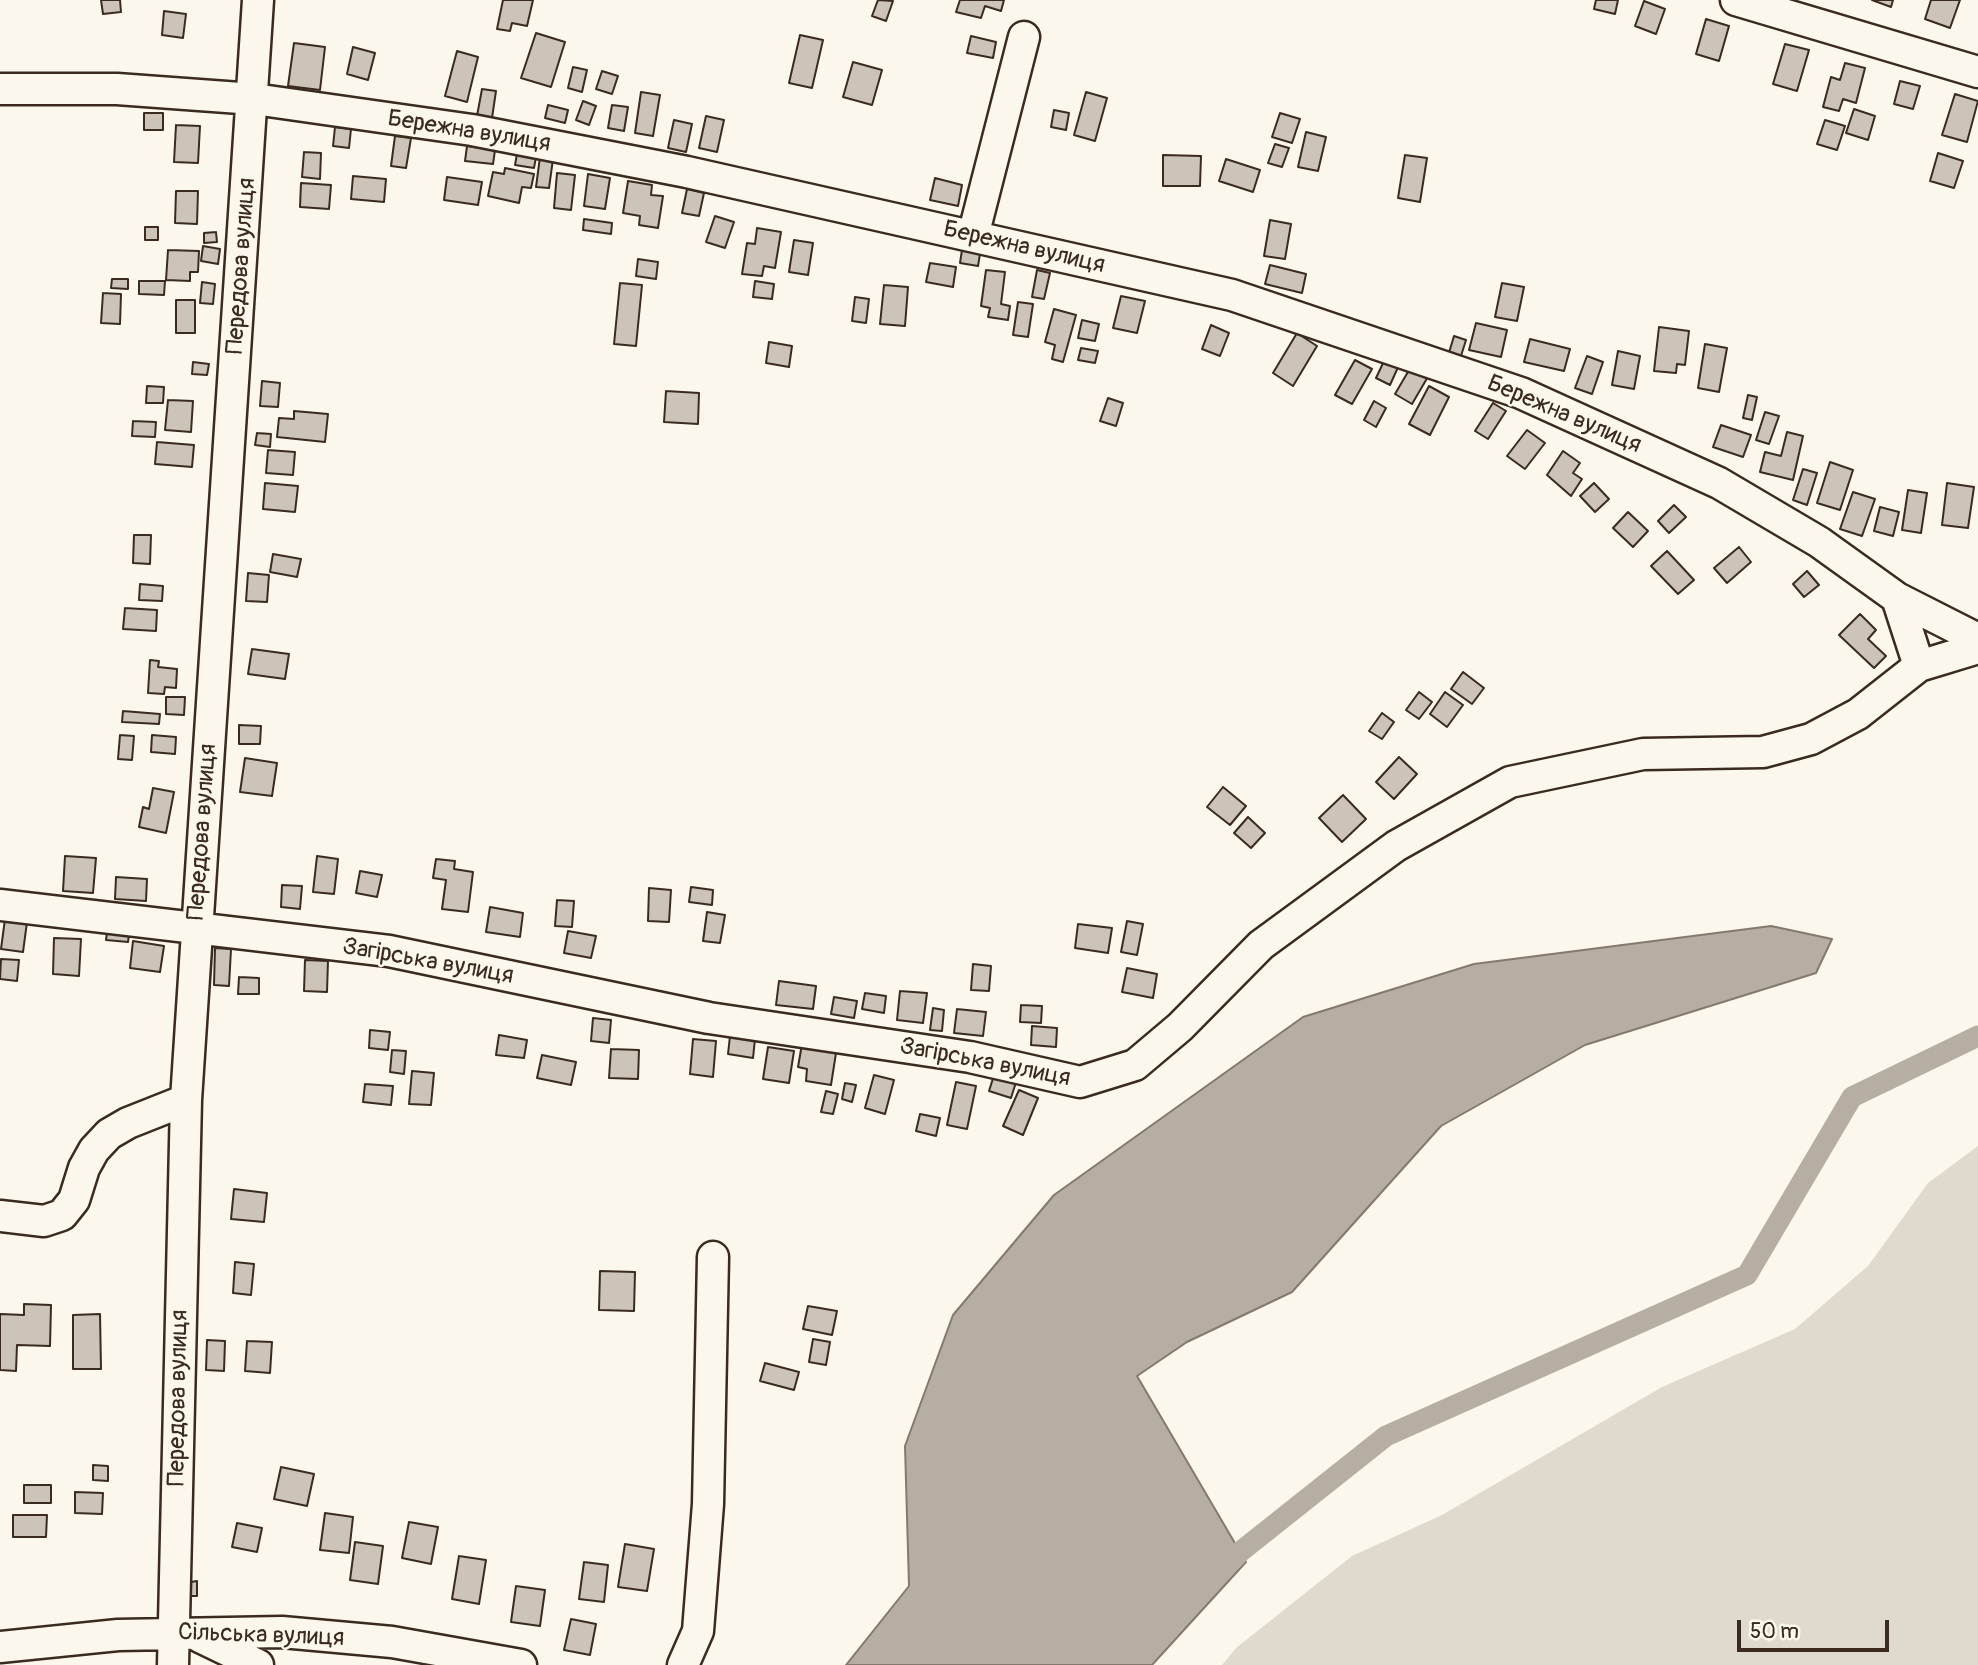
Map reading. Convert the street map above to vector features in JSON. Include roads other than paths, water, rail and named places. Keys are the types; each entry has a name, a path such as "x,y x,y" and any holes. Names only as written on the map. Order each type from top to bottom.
{"street":[{"name":"Передова вулиця","path":"173,1665 183,1633 186,1100 254,99 258,0"},
{"path":"1736,0 1978,72"},
{"path":"972,236 1024,37"},
{"name":"Бережна вулиця","path":"0,89 117,89 254,99 472,130 687,172 1231,295 1521,393 1719,483 1819,542 1898,597 1978,639"},
{"path":"1898,597 1919,666"},
{"name":"Загірська вулиця","path":"0,905 389,951 709,1018 970,1057 1080,1082 1135,1065 1181,1027 1261,945 1395,846 1510,782 1643,754 1763,752 1811,739 1858,714 1919,666 1978,648"},
{"path":"0,1216 44,1221 62,1215 74,1200 89,1159 109,1134 128,1123 186,1100"},
{"path":"683,1665 698,1631 708,1504 713,1257"},
{"name":"Сільська вулиця","path":"0,1647 118,1635 282,1632 391,1642 521,1665"},
{"path":"183,1633 258,1665"}],"waterway":[{"path":"1220,1573 1240,1552 1386,1436 1747,1275 1852,1097 1978,1036"}]}
